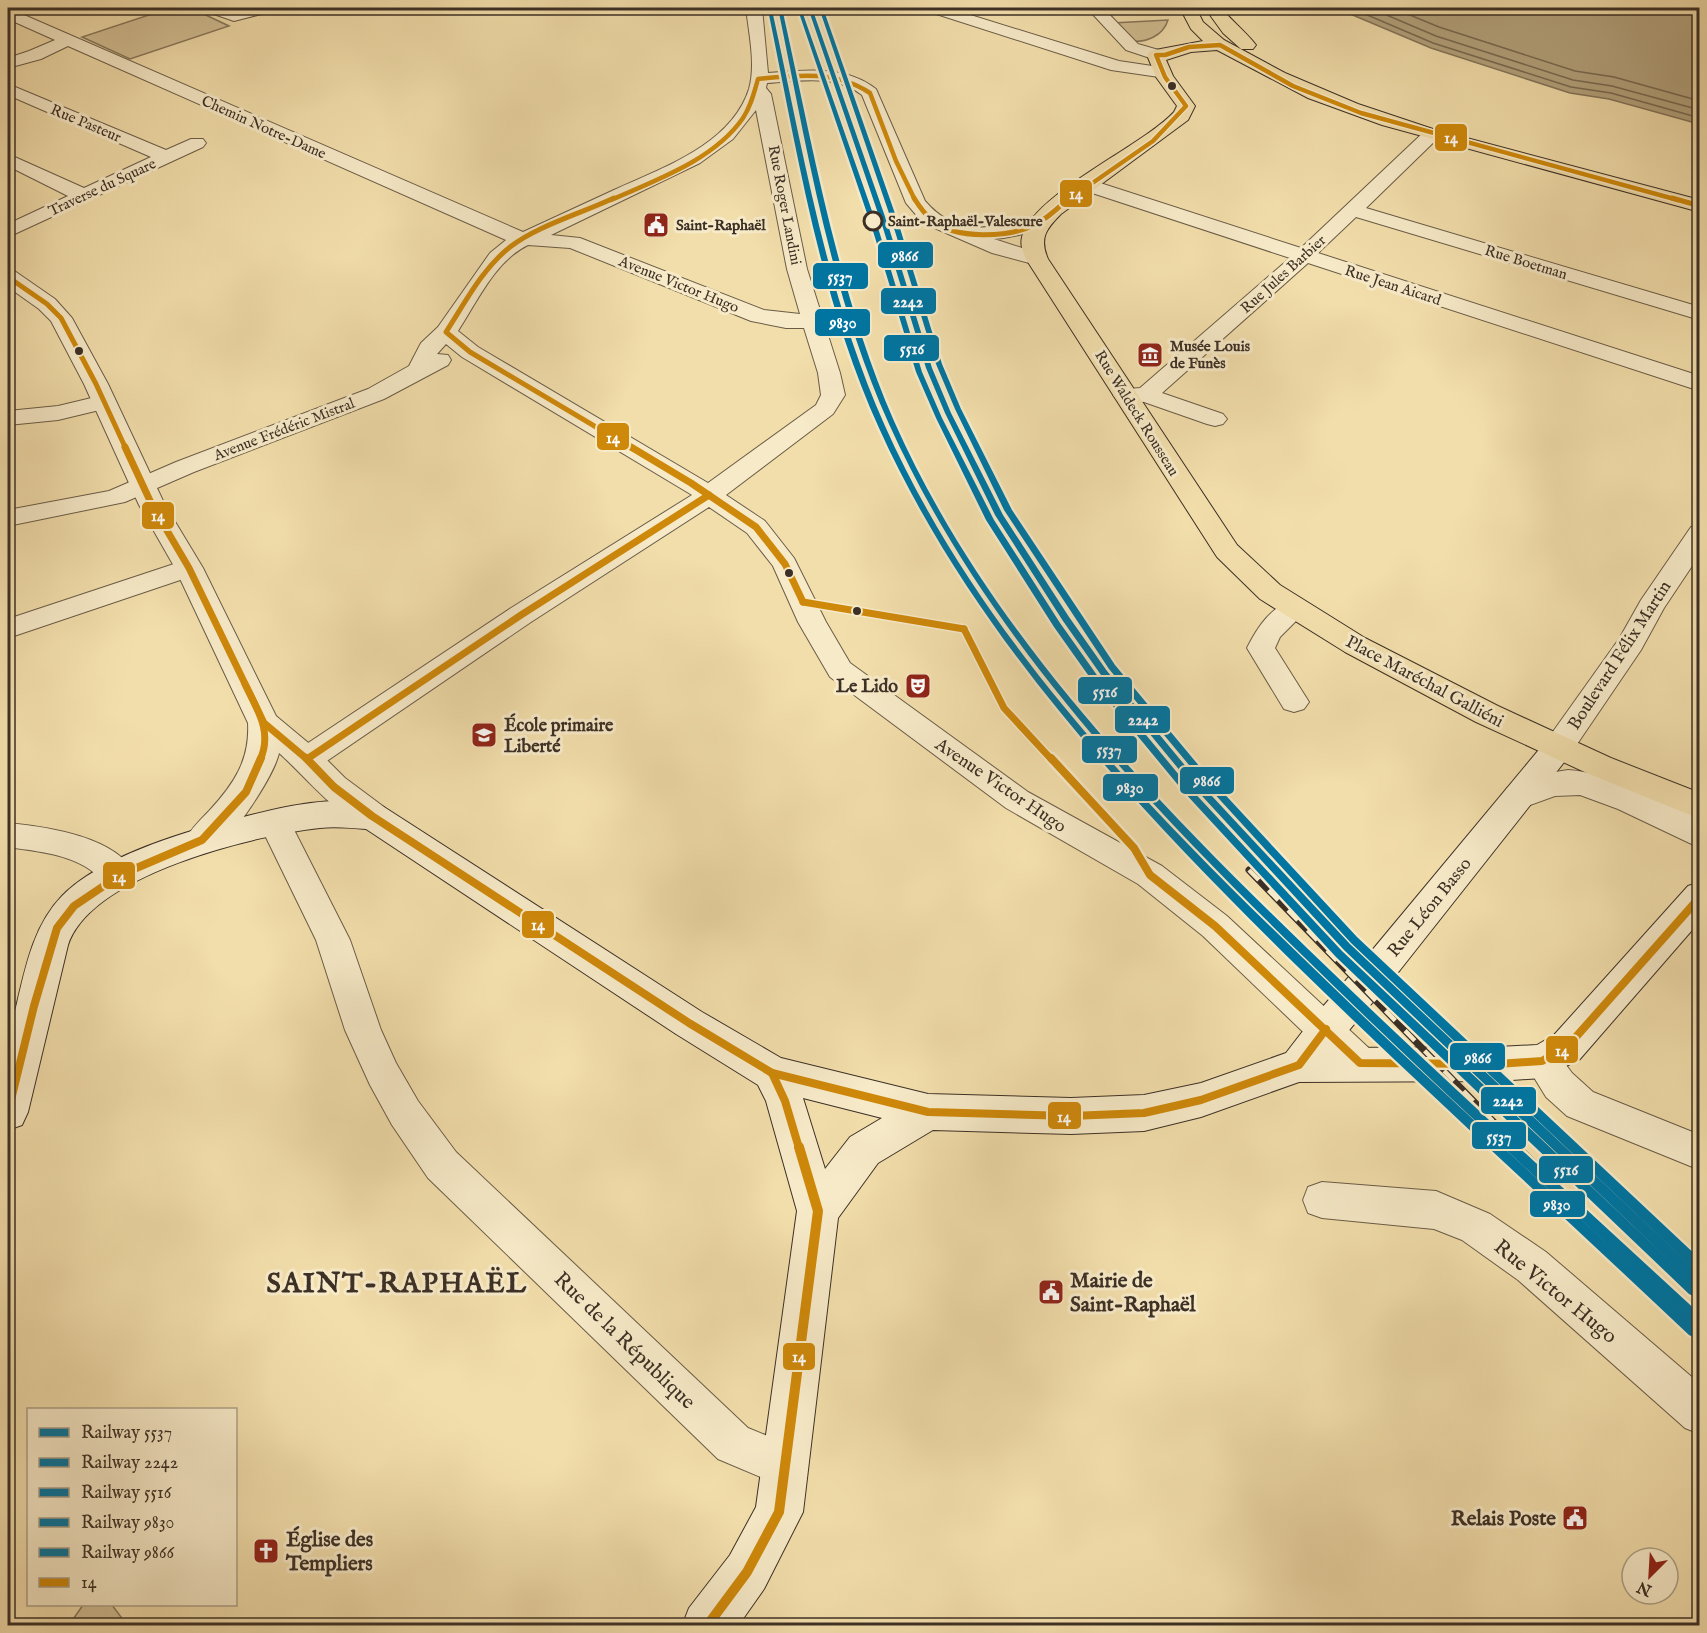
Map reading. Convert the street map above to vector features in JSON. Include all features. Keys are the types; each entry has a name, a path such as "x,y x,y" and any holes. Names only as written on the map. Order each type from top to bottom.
{"main road":[{"path":"1213,8 1225,37 1264,71 1323,99 1432,134 1700,206"},
{"path":"1040,221 1162,132 1185,111 1186,106 1180,95 1158,63 1161,47 1185,22 1203,33 1244,43 1278,65 1309,81 1376,108 1700,194"},
{"path":"1158,63 1165,55 1225,37"},
{"name":"Rue Waldeck Rousseau","path":"1040,221 1033,235 1031,246 1037,259 1136,395 1227,551 1282,601"},
{"path":"8,277 47,304 61,318 143,485 189,568 264,723 267,738 264,752 246,792 202,840"},
{"name":"Place Maréchal Galliéni","path":"1282,601 1355,645 1487,714 1558,748 1700,807"},
{"path":"264,723 308,759 334,787 372,816 689,1023 772,1073 928,1112 1071,1116 1144,1113 1201,1100 1299,1065 1542,1061 1568,1047 1700,896"},
{"name":"Rue Léon Basso","path":"1299,1065 1326,1029 1387,959 1558,748"},
{"path":"1519,797 1552,785 1570,782 1591,785 1700,834"},
{"path":"11,1102 34,1006 57,928 74,906 120,875 202,840 275,823 323,815 372,816"},
{"path":"707,1626 747,1572 779,1512 818,1211 785,1101 772,1073"},
{"path":"818,1211 864,1150 928,1112"}],"street":[{"path":"212,8 234,16 267,8"},
{"name":"Avenue Frédéric Mistral","path":"420,366 429,348 446,332 497,257 520,239 681,166 706,152 734,129 758,84 760,51 754,8"},
{"path":"933,8 1117,66 1158,63"},
{"path":"1095,8 1132,47 1158,63"},
{"name":"Chemin Notre-Dame","path":"8,13 520,239"},
{"path":"8,63 35,55 69,39"},
{"path":"758,84 832,77 853,81 864,87 870,93 916,203 930,219 999,249 1037,259"},
{"name":"Rue Roger Landini","path":"308,759 521,615 709,495 825,409 833,395 824,352 812,321 797,269 762,94 758,84"},
{"name":"Rue Pasteur","path":"8,88 166,157"},
{"name":"Rue Jules Barbier","path":"1136,395 1304,256 1432,134"},
{"path":"720,140 749,139 772,145"},
{"name":"Traverse du Square","path":"8,231 197,143"},
{"path":"8,159 84,196"},
{"name":"Rue Jean Aicard","path":"1087,185 1700,384"},
{"name":"Rue Boetman","path":"1353,210 1700,314"},
{"path":"520,239 573,242 572,217"},
{"path":"959,232 994,234 1020,229 1040,221"},
{"name":"Avenue Victor Hugo","path":"573,242 759,316 786,321 812,321"},
{"name":"Avenue Victor Hugo","path":"446,332 470,352 709,495 756,527 785,564 812,622 840,670 1017,800 1150,874 1215,926 1360,1063"},
{"name":"Avenue Frédéric Mistral","path":"8,518 116,497 184,467 376,394 396,385 420,366 470,352"},
{"path":"1136,395 1215,419"},
{"path":"8,417 58,413 104,402"},
{"name":"Boulevard Félix Martin","path":"1558,748 1631,643 1651,606 1700,533"},
{"path":"8,629 189,568"},
{"path":"1282,601 1261,648 1294,702"},
{"name":"Rue de la République","path":"275,823 333,940 363,1030 382,1074 405,1113 442,1165 734,1444 784,1465"},
{"path":"8,835 50,839 105,861 120,875"},
{"path":"1542,1061 1559,1085 1580,1104 1700,1153"},
{"name":"Rue Victor Hugo","path":"1322,1200 1436,1210 1476,1227 1532,1266 1700,1413"}],"shaded area":[{"path":"170,8 191,8 229,26 130,59 82,37"},
{"path":"1168,20 1166,26 1158,34 1136,41 1130,41 1113,23"},
{"path":"82,1606 113,1606 127,1625 69,1625"}],"water":[{"path":"1336,8 1699,8 1699,124 1609,99 1570,93 1431,48"}],"railway":[{"path":"1249,870 1519,1148"},
{"path":"1517,1147 1690,1314"}],"rail line":[{"name":"5537","path":"780,8 839,271 872,373 892,423 927,494 967,561 1011,626 1058,689 1109,749 1216,864 1377,1022 1700,1323"},
{"name":"2242","path":"810,8 886,228 929,368 948,413 999,515 1066,619 1104,673 1194,782 1347,947 1700,1282"},
{"name":"9866","path":"821,8 896,225 939,364 958,409 1008,510 1112,667 1202,775 1354,940 1700,1267"},
{"name":"9830","path":"770,10 829,274 862,377 882,427 918,499 958,568 1003,633 1103,758 1269,932 1693,1331"},
{"name":"5516","path":"800,11 876,231 919,372 939,418 990,520 1057,625 1096,680 1186,789 1339,954 1693,1290"}],"transit line":[{"name":"14","path":"803,602 785,564 756,527 691,483 470,352 446,332 488,269 508,248 529,235 675,170 713,147 743,118 753,100 758,79 831,77 858,85 870,93 904,179 921,210 937,224 965,233 1006,232 1036,224 1083,188 1153,141 1166,130 1186,106 1165,77 1156,55 1165,55 1189,47 1220,45 1293,86 1361,113 1700,206"},
{"name":"14","path":"8,277 47,304 61,318 96,384 152,505 189,568 264,723 307,759 334,787 372,816 689,1023 772,1073 928,1112 1071,1116 1144,1113 1201,1100 1299,1065 1326,1029"},
{"name":"14","path":"307,759 521,615 709,495"},
{"name":"14","path":"803,602 964,629"},
{"name":"14","path":"964,629 1004,708 1134,848 1150,875 1215,926 1360,1063 1498,1064 1542,1061 1567,1047 1700,897"},
{"name":"14","path":"8,1112 34,1006 57,928 74,906 120,875 202,840 246,792 264,752 267,738 264,723 245,684"},
{"name":"14","path":"707,1626 747,1572 779,1512 818,1211 785,1101 772,1073"}],"place":[{"name":"Saint-Raphaël-Valescure","path":"873,221"},
{"name":"Saint-Raphaël","path":"656,225"},
{"name":"Musée Louis de Funès","path":"1150,355"},
{"name":"Le Lido","path":"918,686"},
{"name":"École primaire Liberté","path":"484,735"},
{"name":"Mairie de Saint-Raphaël","path":"1051,1292"},
{"name":"Relais Poste","path":"1575,1518"},
{"name":"Église des Templiers","path":"266,1551"}],"district":[{"name":"SAINT-RAPHAËL","path":"397,1282"}]}
